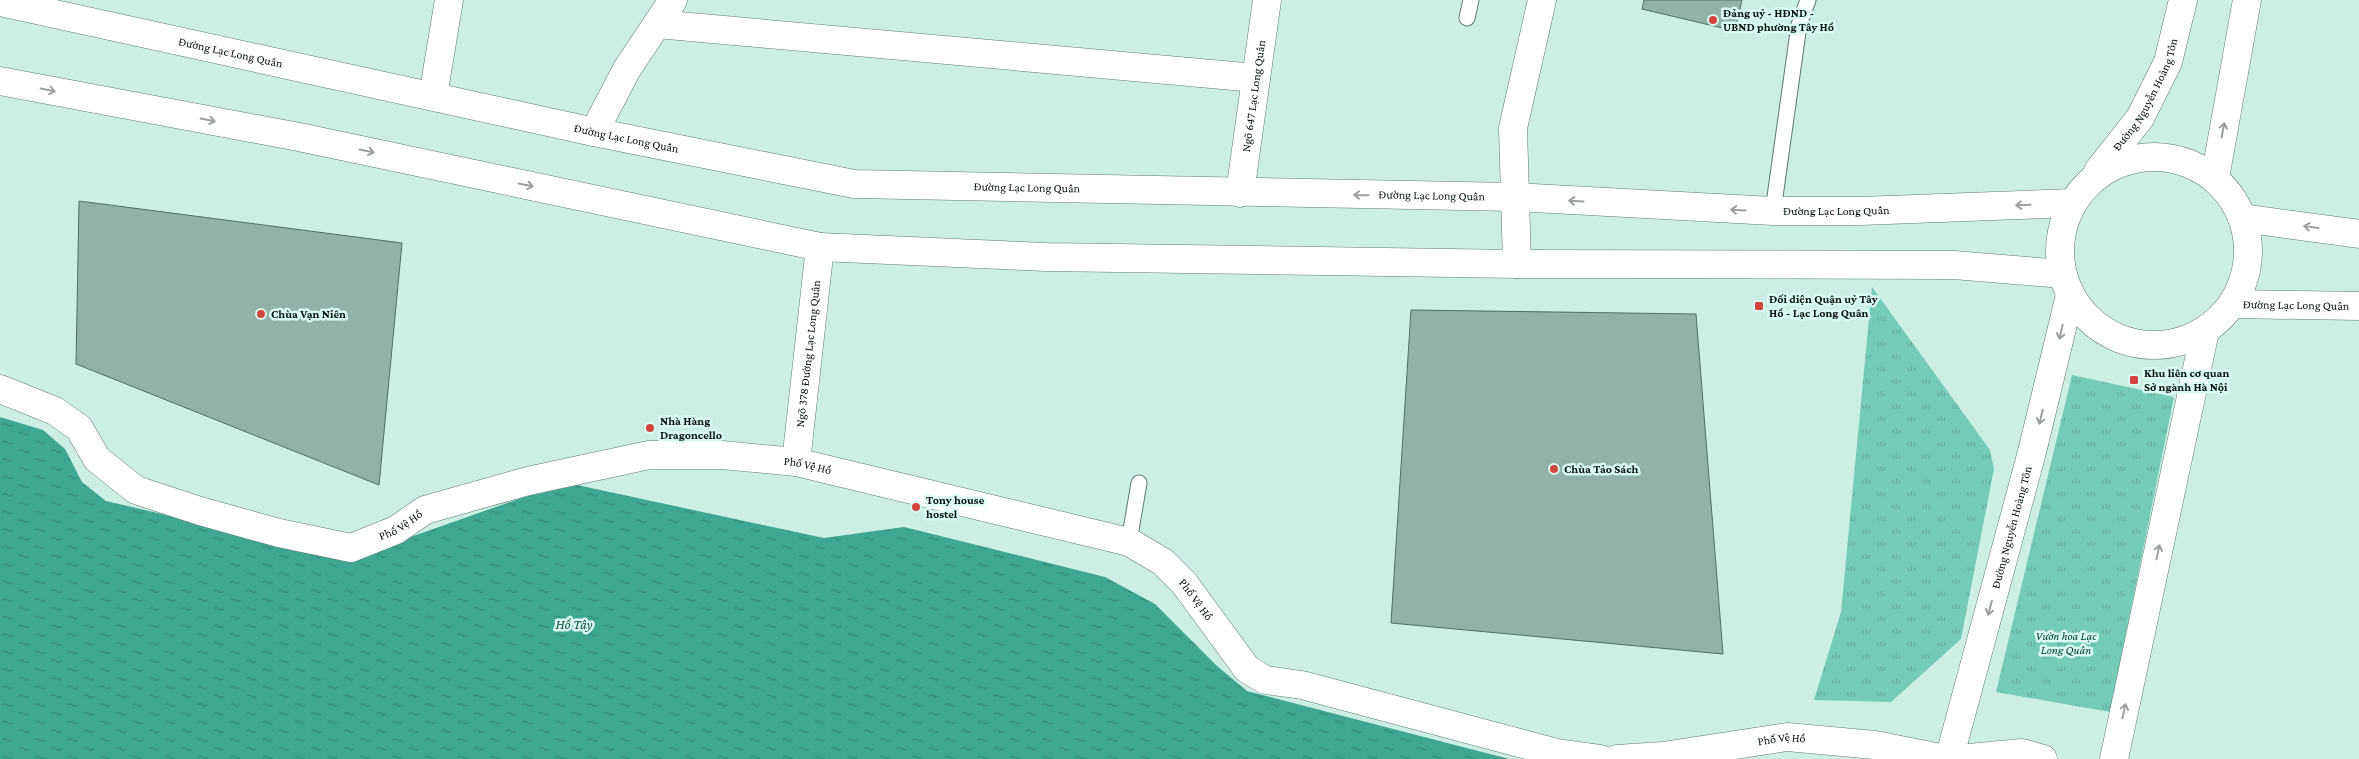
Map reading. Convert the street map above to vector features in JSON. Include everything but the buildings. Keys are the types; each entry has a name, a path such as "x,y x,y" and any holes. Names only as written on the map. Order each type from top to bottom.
{"main road":[{"path":"434,96 449,0"},
{"path":"594,132 627,69 673,0"},
{"name":"Ngõ 647 Lạc Long Quân","path":"1240,193 1267,0"},
{"path":"1518,264 1514,197 1514,128 1542,0"},
{"name":"Đường Nguyễn Hoàng Tôn","path":"2091,180 2140,118 2168,62 2183,0"},
{"path":"2214,178 2247,0"},
{"name":"Đường Lạc Long Quân","path":"0,2 27,4 594,132 854,184 1514,197 1773,211 1861,211 2072,203"},
{"path":"657,24 1256,78"},
{"path":"0,81 299,137 820,247 1046,257 1518,264 1946,265 2066,284"},
{"path":"2139,157 2166,157 2192,164 2214,178 2230,196 2242,218 2248,247 2244,277 2232,304 2205,331 2178,342 2157,346 2128,342 2103,331 2086,316 2066,284 2059,250 2062,226 2072,203 2091,180 2113,165 2139,157"},
{"path":"2242,218 2359,234"},
{"name":"Ngõ 378 Đường Lạc Long Quân","path":"796,462 820,247"},
{"name":"Đường Nguyễn Hoàng Tôn","path":"1950,759 2032,452 2066,284"},
{"name":"Đường Lạc Long Quân","path":"2232,304 2359,306"},
{"path":"2114,759 2205,331"},
{"name":"Phố Vệ Hồ","path":"0,389 55,411 79,428 97,459 136,490 200,511 279,533 351,548 396,530 425,510 528,481 649,455 722,455 796,462 1129,542 1163,562 1184,583 1247,669 1266,680 1302,685 1557,753 1601,759"},
{"name":"Phố Vệ Hồ","path":"1617,759 1663,756 1787,737 1875,745 1945,759"},
{"path":"1958,759 2022,753 2043,759"}],"lane":[{"path":"1467,18 1471,0"},
{"path":"1773,211 1799,25 1808,0"},
{"path":"1129,542 1139,483"}],"green space":[{"path":"1872,287 1990,450 1994,469 1961,639 1891,702 1814,700 1841,612"},
{"name":"Vườn hoa Lạc Long Quân","path":"2072,375 2174,397 2110,712 1996,692"}],"water":[{"name":"Hồ Tây","path":"0,417 43,430 65,449 82,482 106,501 351,558 524,497 577,485 824,538 904,527 1105,577 1155,604 1217,666 1247,691 1509,759 0,759"}],"place":[{"name":"Đảng uỷ - HĐND - UBND phường Tây Hồ","path":"1713,20"},
{"name":"Đối diện Quận uỷ Tây Hồ - Lạc Long Quân","path":"1759,306"},
{"name":"Chùa Vạn Niên","path":"261,314"},
{"name":"Khu liên cơ quan Sở ngành Hà Nội","path":"2134,380"},
{"name":"Nhà Hàng Dragoncello","path":"650,428"},
{"name":"Chùa Tảo Sách","path":"1554,469"},
{"name":"Tony house hostel","path":"916,507"}]}
